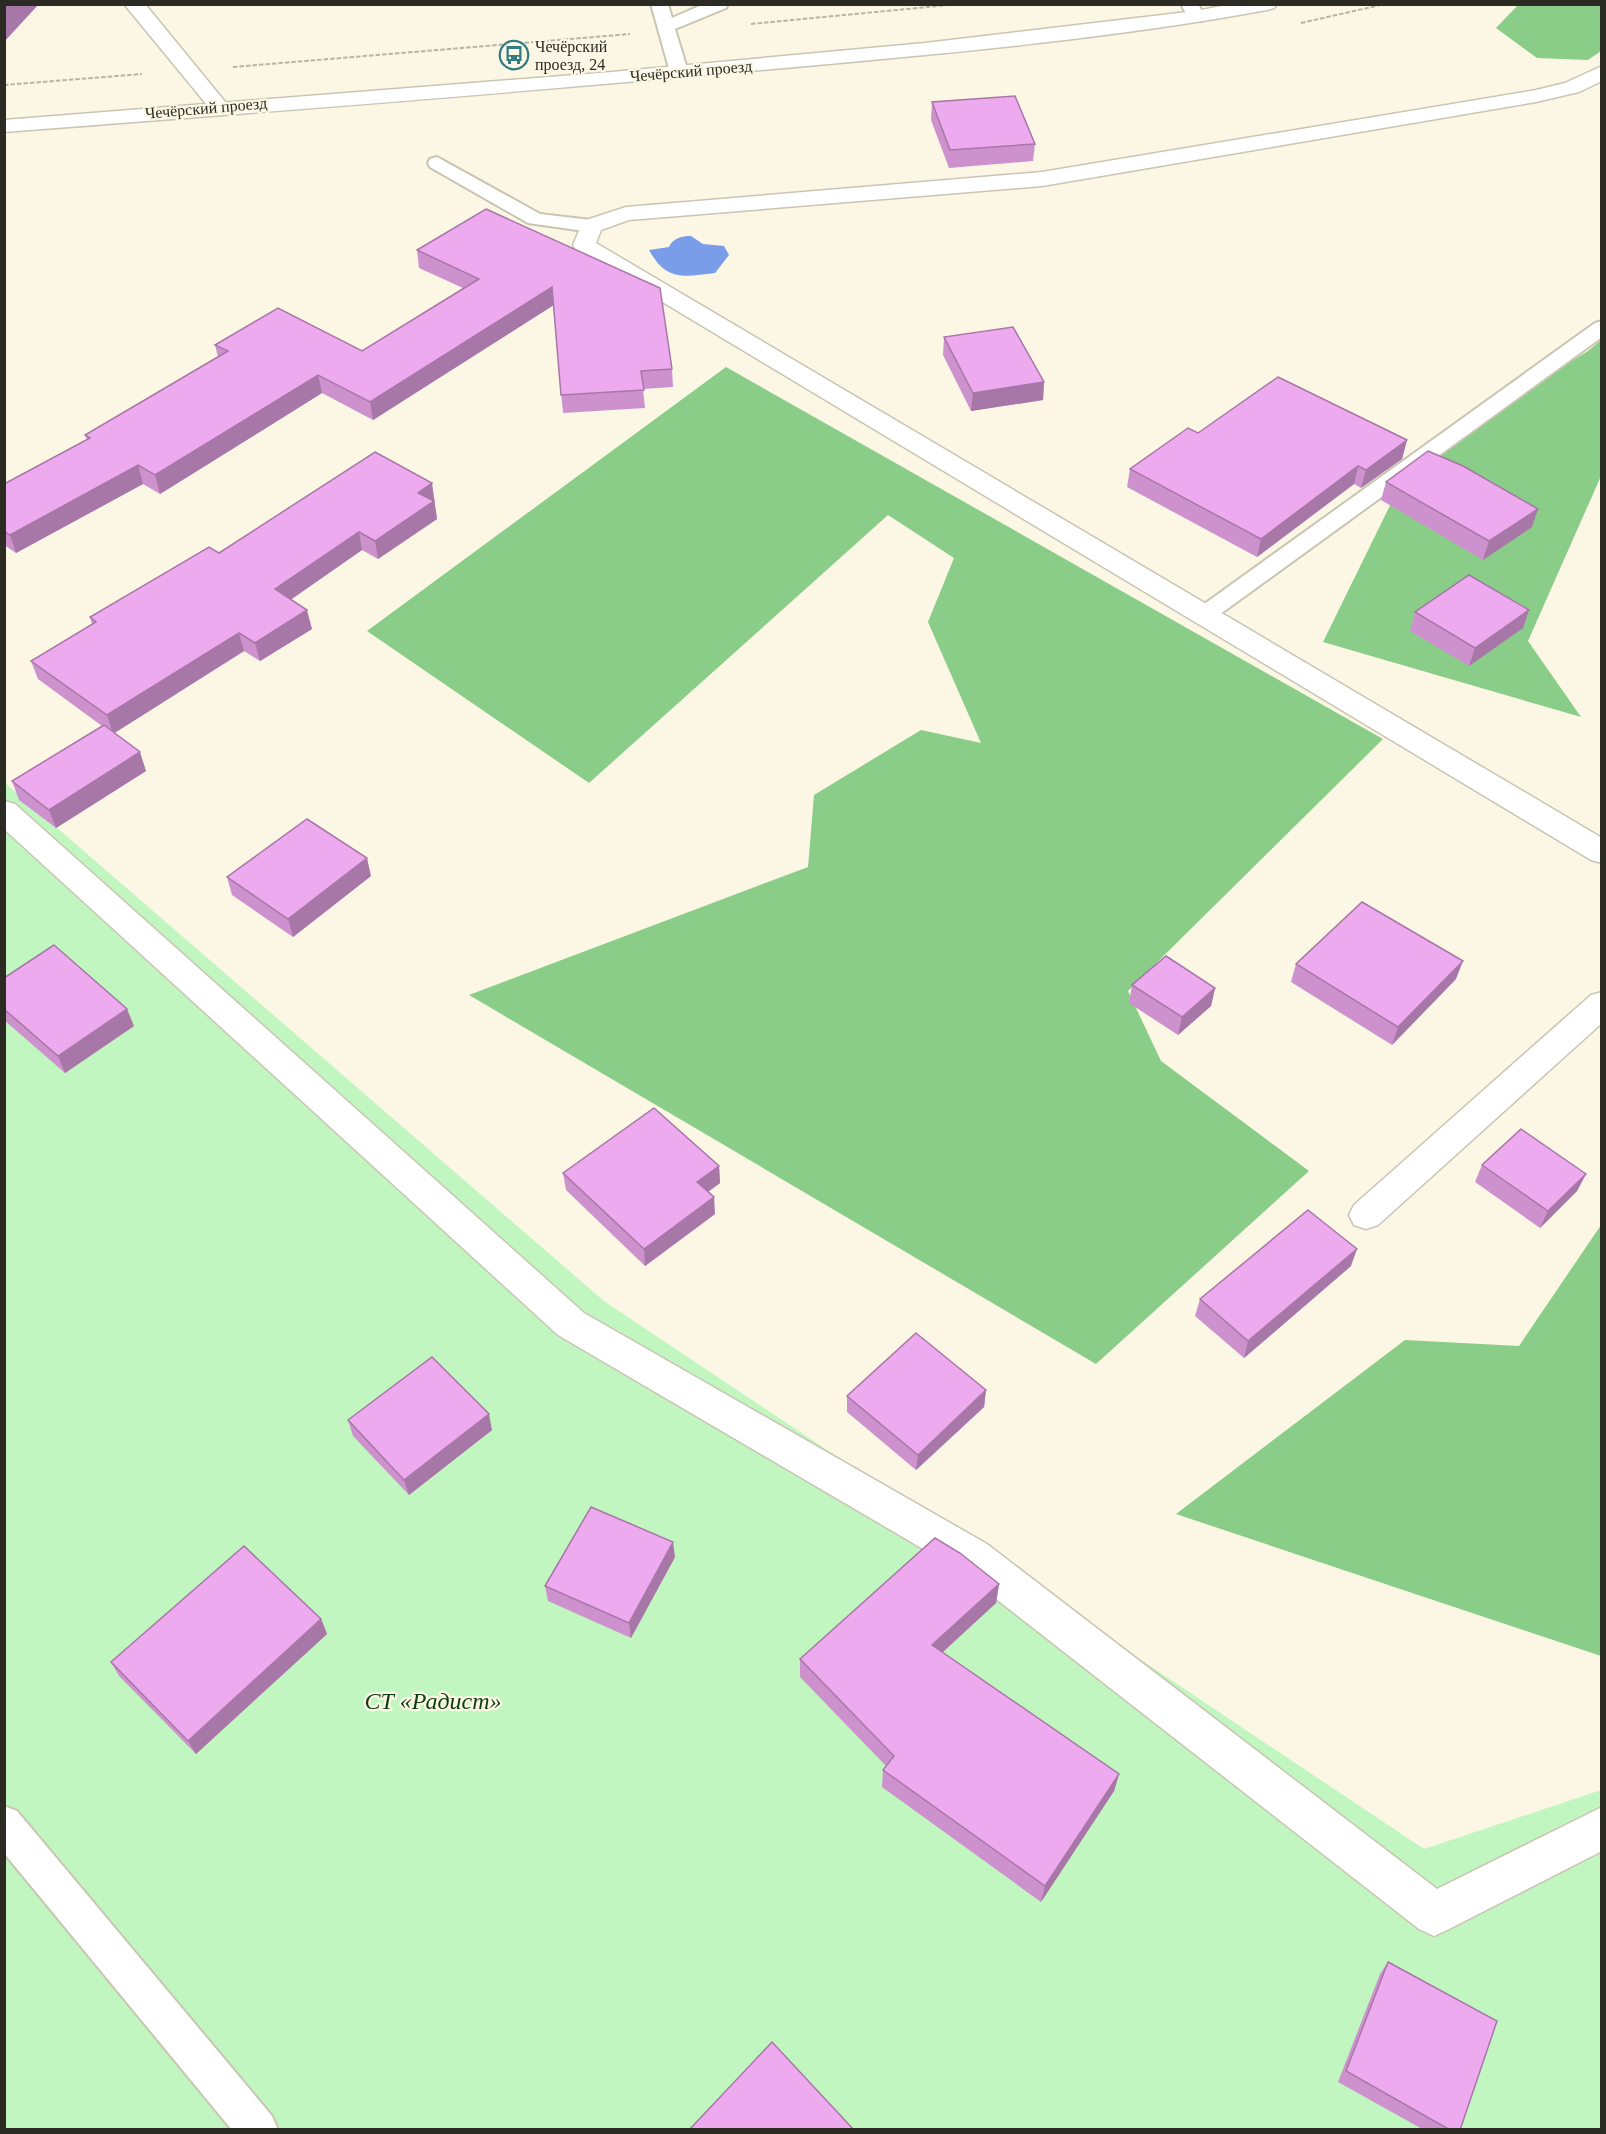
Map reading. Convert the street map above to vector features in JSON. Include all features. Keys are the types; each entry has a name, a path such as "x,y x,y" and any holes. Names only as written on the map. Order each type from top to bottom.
{"street":[{"path":"134,4 219,107"},
{"name":"Чечёрский проезд","path":"4,126 679,72 925,49 1193,11 1267,4"},
{"path":"1602,72 1572,88 1536,96 1042,179 626,214 591,226 584,245 1602,852"},
{"path":"4,811 571,1324 973,1557 1434,1914 1602,1828"},
{"path":"1366,1215 1602,1004"}],"lane":[{"path":"659,4 679,72"},
{"path":"666,29 720,4"},
{"path":"437,163 535,219 591,226"},
{"path":"1204,615 1602,327"},
{"path":"4,1824 258,2130"}],"path":[{"path":"750,24 959,4"},
{"path":"1371,8 1385,4"},
{"path":"4,85 63,78 189,71 666,29"}],"green space":[{"path":"1518,5 1601,5 1601,51 1588,60 1537,58 1496,28"},
{"path":"1601,340 1601,476 1528,641 1581,717 1323,642 1401,483 1545,377 1588,351"},
{"path":"726,367 1383,739 1128,991 1161,1061 1309,1171 1096,1364 469,995 808,867 814,795 921,730 981,743 928,622 954,558 888,515 589,783 367,631"},
{"name":"СТ «Радист»","path":"4,782 604,1301 1424,1849 1601,1790 1601,2129 5,2129"},
{"path":"1601,1225 1601,1656 1176,1514 1405,1340 1519,1346"}],"water":[{"path":"691,236 703,244 724,246 729,255 715,273 676,275 662,267 649,250 669,247 678,238"}],"building":[{"path":"1015,96 1035,144 950,150 932,102"},
{"path":"486,209 660,288 672,369 641,371 644,390 561,395 552,287 370,402 318,375 155,475 138,465 10,535 4,531 4,484 90,438 85,435 228,351 215,345 278,308 362,351 479,279 417,250"},
{"path":"1013,327 1044,382 973,393 944,337"},
{"path":"1278,377 1407,440 1366,470 1358,466 1261,539 1130,469 1188,428 1198,433"},
{"path":"1428,451 1463,466 1538,509 1489,541 1386,482"},
{"path":"375,452 432,483 418,493 434,501 375,541 359,532 275,589 307,610 255,643 239,633 107,715 31,661 96,622 90,617 209,547 219,553"},
{"path":"1469,575 1529,610 1475,648 1415,612"},
{"path":"104,725 140,752 49,810 12,781"},
{"path":"307,819 367,858 288,919 227,877"},
{"path":"1362,902 1463,961 1398,1027 1296,964"},
{"path":"54,945 127,1009 58,1056 4,1009 4,978"},
{"path":"1166,956 1215,988 1182,1017 1132,985"},
{"path":"654,1108 719,1166 697,1182 714,1197 644,1249 563,1173"},
{"path":"1521,1129 1586,1174 1548,1211 1482,1165"},
{"path":"1308,1210 1357,1249 1248,1341 1200,1299"},
{"path":"916,1333 986,1390 918,1455 847,1396"},
{"path":"432,1357 489,1414 404,1480 348,1420"},
{"path":"591,1507 673,1542 629,1623 545,1586"},
{"path":"935,1538 960,1553 999,1584 932,1645 1119,1774 1045,1886 883,1770 894,1756 800,1659"},
{"path":"244,1546 321,1619 188,1741 111,1662"},
{"path":"1388,1962 1497,2021 1460,2130 1450,2130 1346,2071"},
{"path":"772,2042 854,2130 689,2130"}],"place":[{"name":"Чечёрский проезд, 24","path":"514,55"}]}
